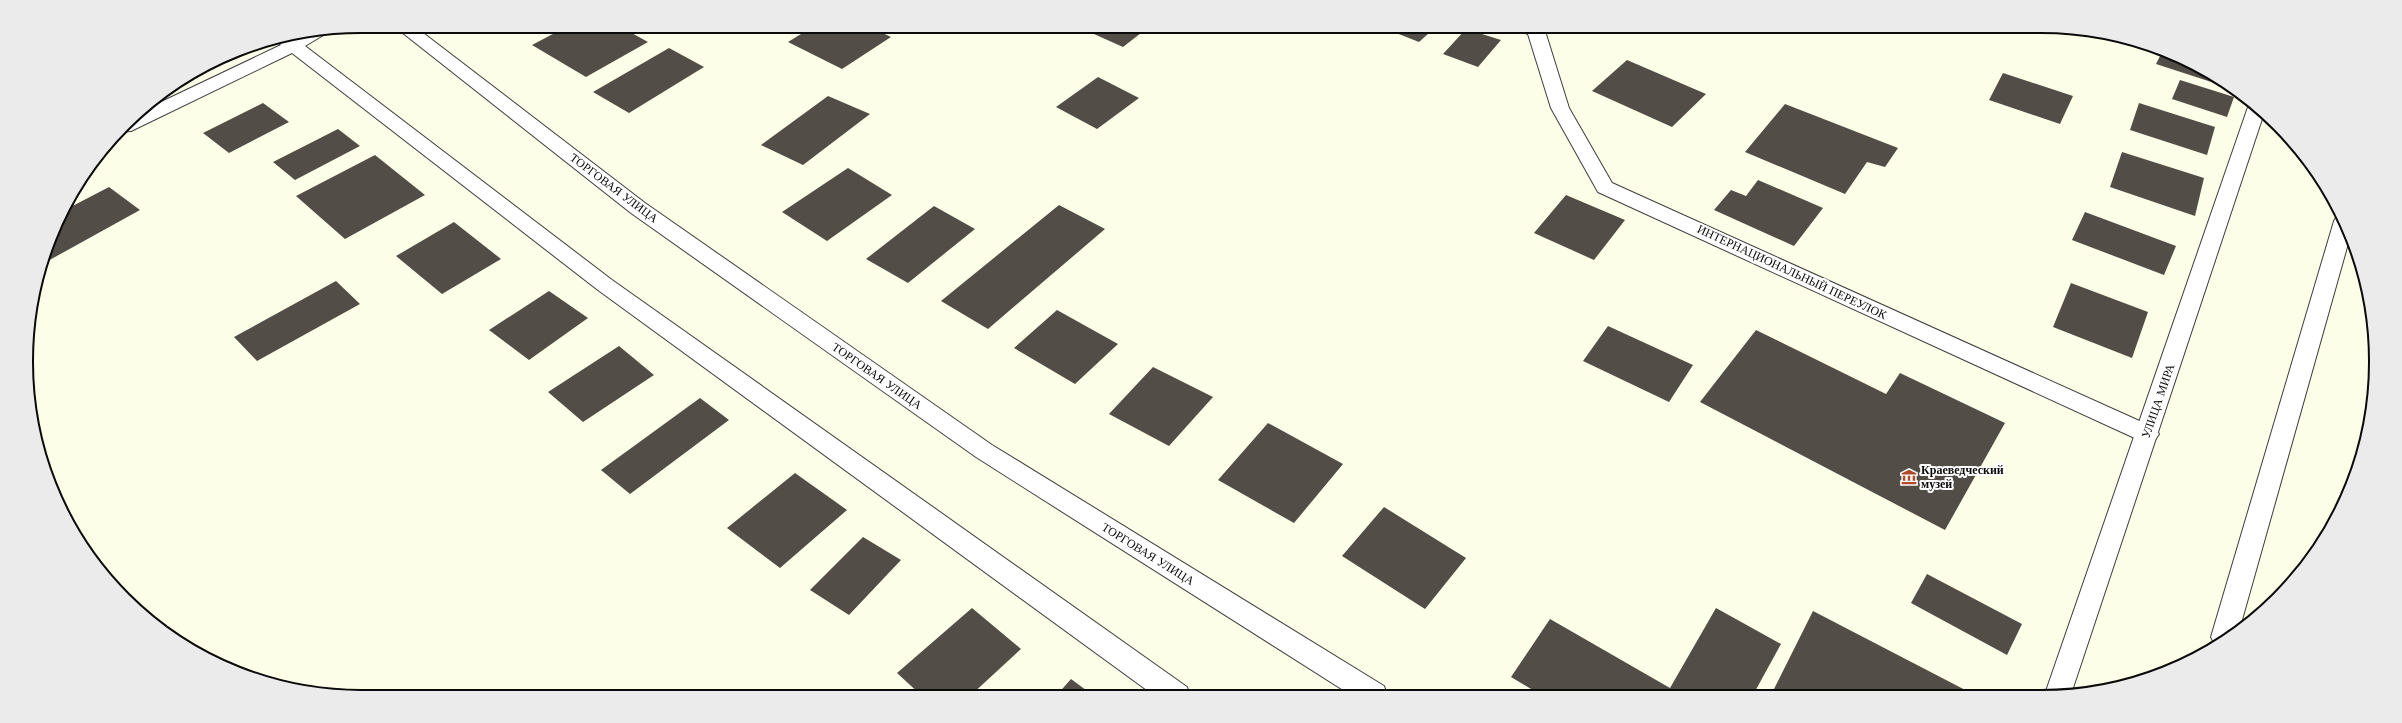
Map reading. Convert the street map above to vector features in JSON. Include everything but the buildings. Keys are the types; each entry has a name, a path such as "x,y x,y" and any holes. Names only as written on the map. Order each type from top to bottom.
{"street":[{"name":"ТОРГОВАЯ УЛИЦА","path":"412,33 638,208 984,451 1366,690"},
{"name":"ИНТЕРНАЦИОНАЛЬНЫЙ ПЕРЕУЛОК","path":"1537,33 1560,108 1605,187 2147,434"},
{"path":"142,117 288,41"},
{"path":"288,41 605,285 1169,690"},
{"name":"УЛИЦА МИРА","path":"2060,689 2255,113"},
{"path":"2225,633 2342,231"}],"place":[{"name":"Краеведческий музей","path":"1909,477"}]}
